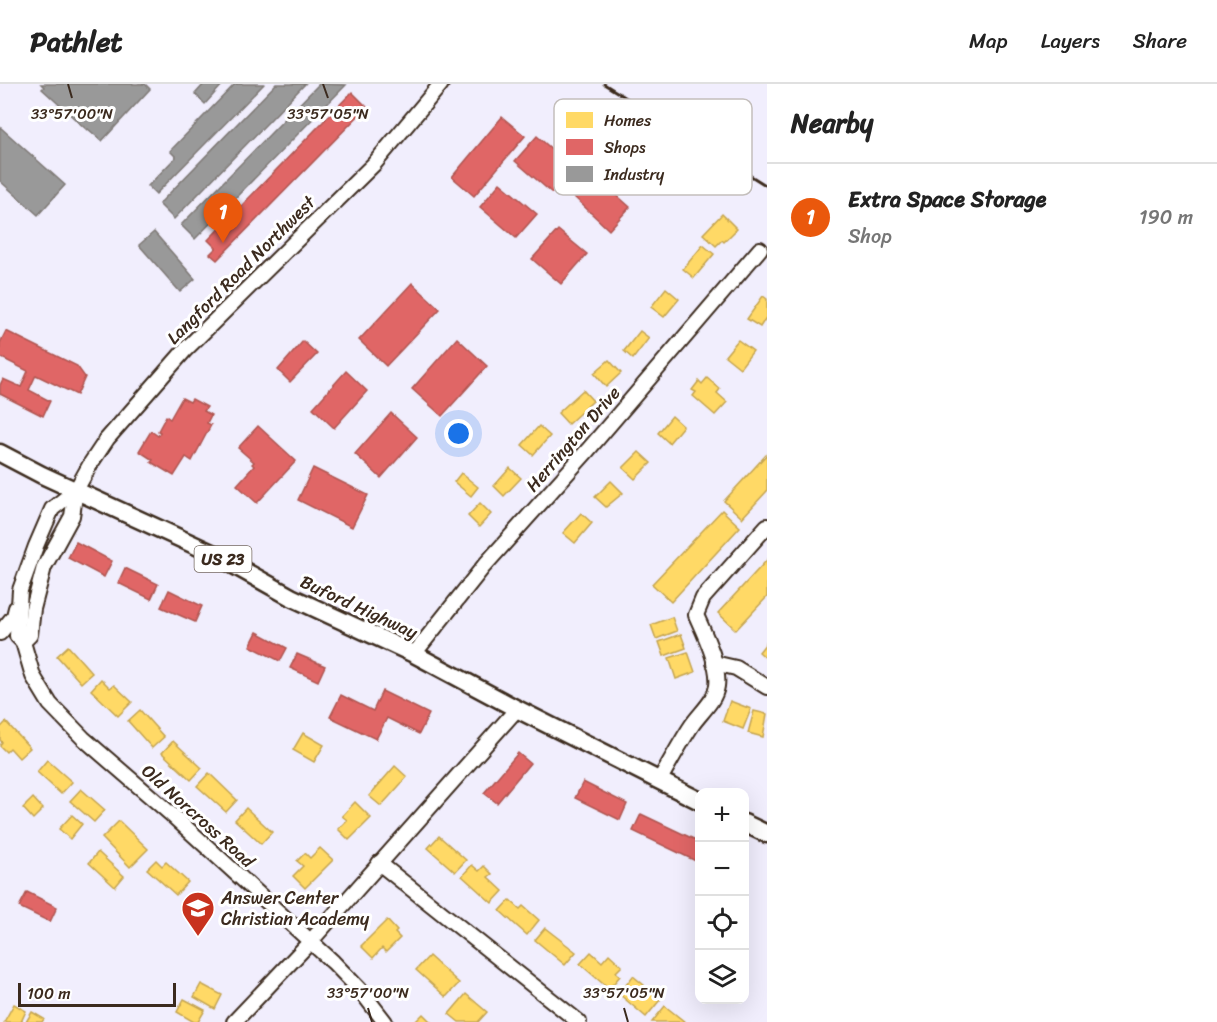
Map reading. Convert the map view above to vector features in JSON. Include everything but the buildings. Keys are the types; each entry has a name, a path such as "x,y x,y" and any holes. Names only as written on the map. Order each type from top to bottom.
{"main road":[{"name":"Buford Highway","path":"0,453 42,475 214,554 291,597 414,654 695,799"},
{"path":"749,825 767,834"}],"street":[{"name":"Langford Road Northwest","path":"76,490 52,509 20,590 17,636 23,642 30,635 33,609 44,567 72,516 76,490 107,439 173,362 374,164 441,84"},
{"name":"Herrington Drive","path":"414,654 484,566 588,450 760,249"},
{"path":"659,781 693,724 713,697 717,687 717,673 696,615 704,598 767,526"},
{"path":"0,633 14,616 18,600"},
{"path":"0,642 23,642"},
{"name":"Old Norcross Road","path":"23,642 33,676 50,704 83,738 172,815 310,942 361,991 386,1022"},
{"path":"714,663 736,668 767,687"},
{"path":"234,1022 310,942 517,709"},
{"path":"380,863 579,1022"}],"railway":[{"path":"604,84 628,99"},
{"path":"752,177 767,186"}],"place":[{"name":"Extra Space Storage","path":"223,243"},
{"name":"Answer Center Christian Academy","path":"198,937"}]}
